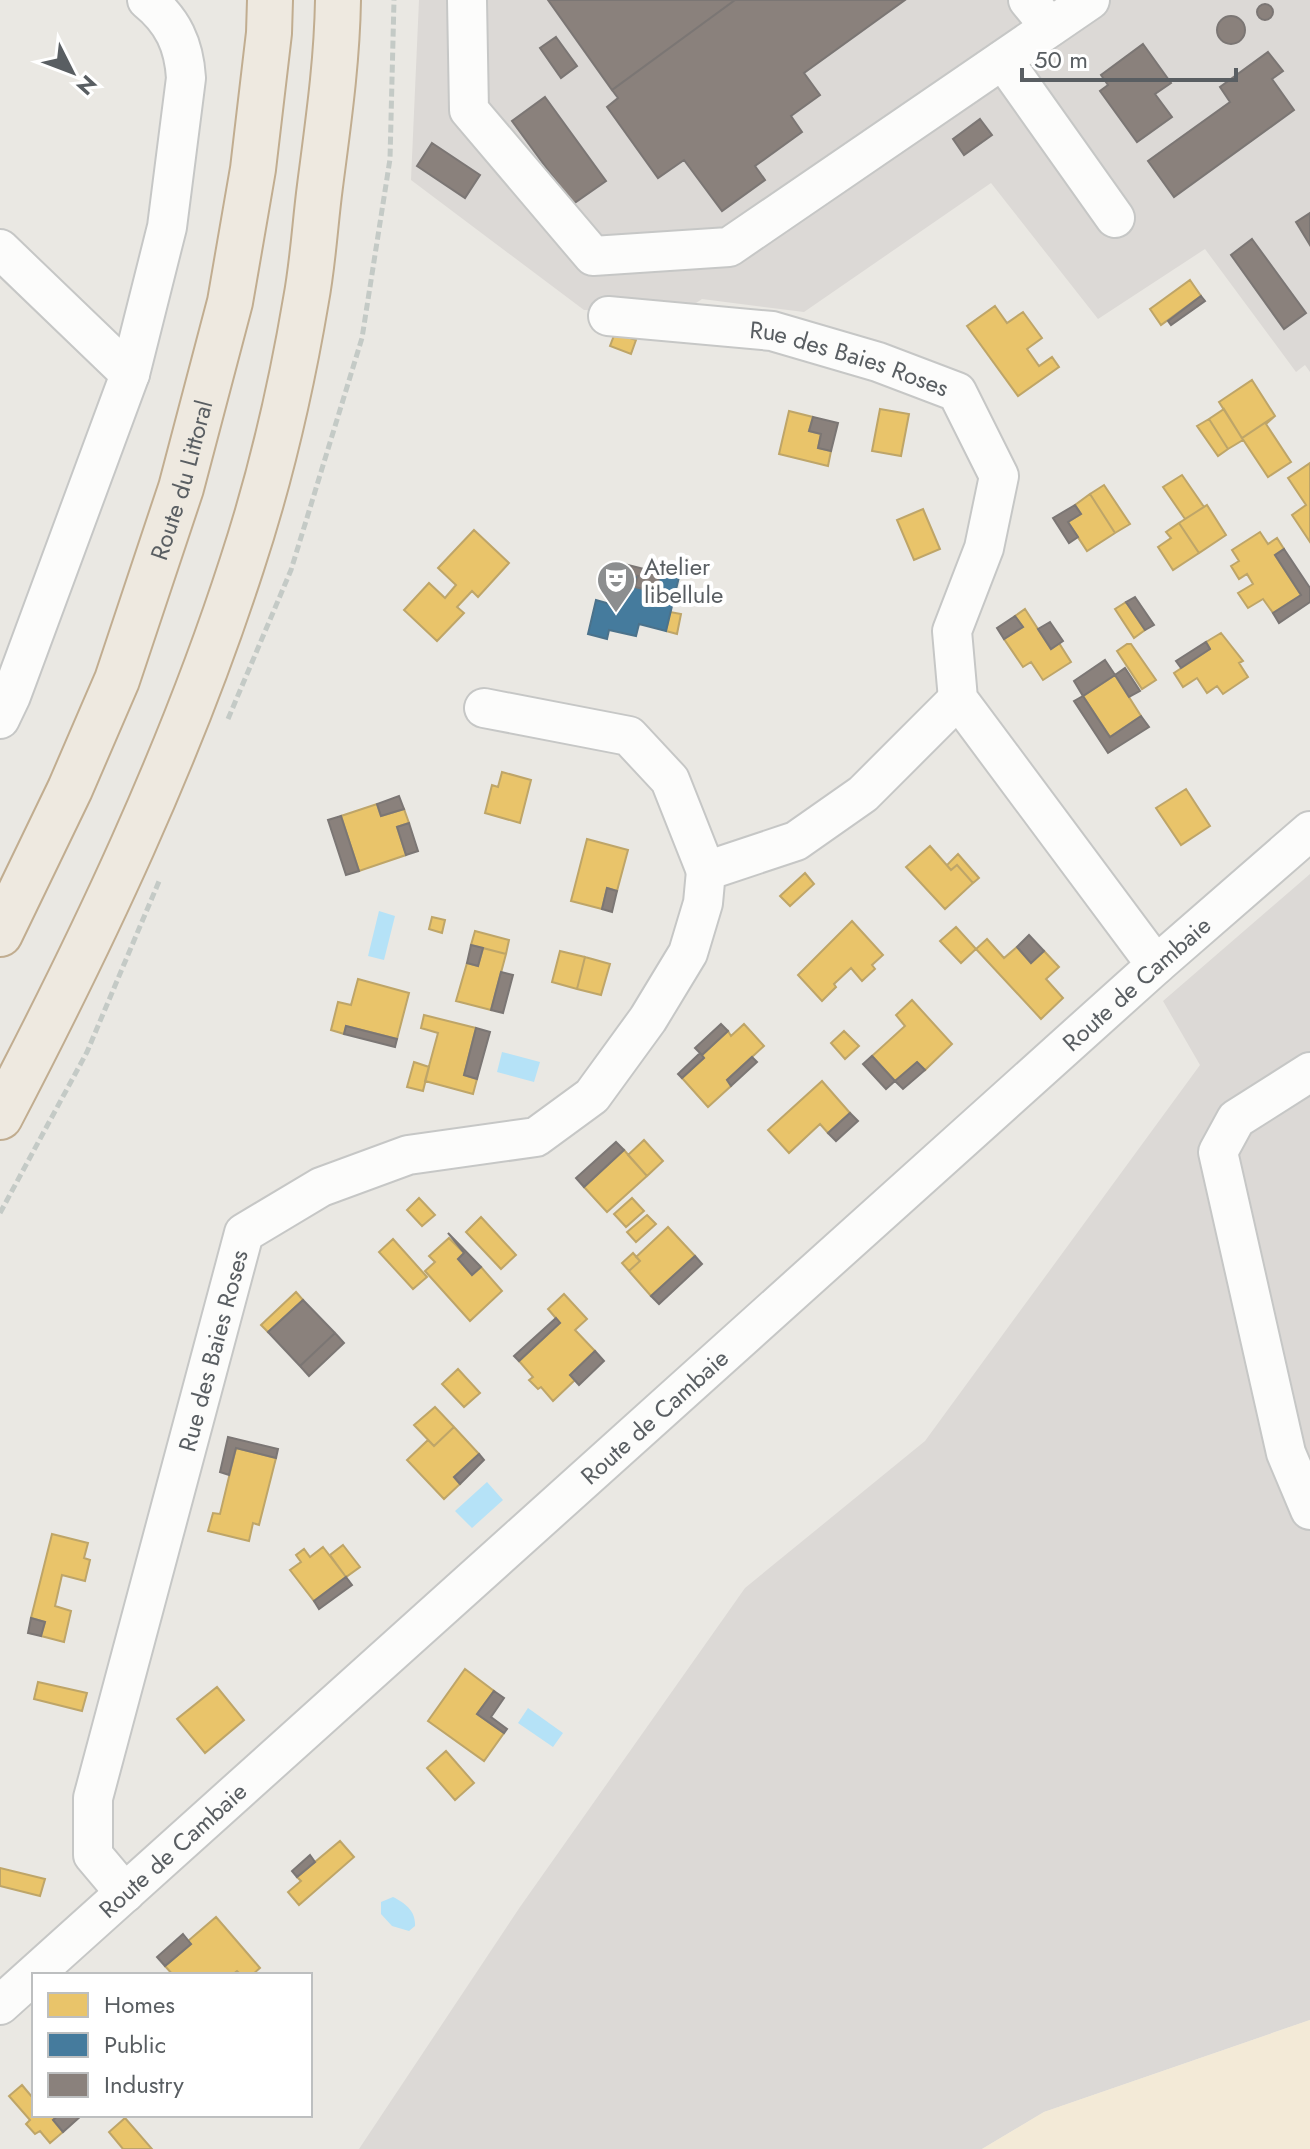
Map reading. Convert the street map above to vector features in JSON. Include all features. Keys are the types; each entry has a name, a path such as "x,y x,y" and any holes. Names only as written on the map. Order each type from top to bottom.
{"highway":[{"name":"Route du Littoral","path":"0,934 70,789 117,680 181,488 230,302 253,169 270,0"},
{"path":"0,1117 89,939 157,790 243,563 278,434 307,299 337,45 338,0"}],"street":[{"path":"0,719 130,374 167,227 186,78 185,57 179,39 163,13 147,0"},
{"path":"467,0 469,110 593,256 729,247 1003,60 1064,8"},
{"path":"1003,60 1115,218"},
{"path":"0,249 130,374"},
{"name":"Rue des Baies Roses","path":"608,316 772,331 878,362 957,392 999,476 984,548 952,631 958,699"},
{"path":"706,871 796,841 863,794 958,699 1156,965"},
{"name":"Rue des Baies Roses","path":"125,1893 93,1855 93,1798 244,1233 321,1187 408,1155 536,1137 592,1096 648,1019 688,953 703,903 706,871 670,780 629,736 484,708"},
{"name":"Route de Cambaie","path":"36,1973 1156,965 1310,831"},
{"path":"1310,1072 1236,1119 1218,1152 1286,1453 1310,1510"},
{"name":"Route de Cambaie","path":"0,2005 32,1976"}],"shaded area":[{"path":"419,0 1310,0 1310,372 1305,365 1296,372 1205,249 1098,319 991,183 804,312 702,299 684,311 584,310 411,180"},
{"path":"1310,874 1310,2020 1044,2112 982,2149 359,2149 520,1907 745,1588 925,1441 1200,1065 1163,1001"}],"sand":[{"path":"1310,2020 1310,2149 982,2149 1044,2112"}],"water":[{"path":"379,911 395,916 384,960 368,956"},
{"path":"502,1052 540,1062 534,1082 497,1072"},
{"path":"487,1482 503,1500 472,1528 455,1511"},
{"path":"528,1708 563,1733 553,1747 518,1723"},
{"path":"393,1897 414,1916 415,1926 409,1931 392,1926 381,1914 381,1902"}],"building: Homes":[{"path":"1190,280 1201,296 1161,325 1150,309"},
{"path":"995,306 1007,323 1023,312 1042,338 1027,349 1039,366 1052,357 1059,367 1018,396 967,326"},
{"path":"615,333 636,340 631,354 610,346"},
{"path":"1252,380 1275,416 1242,438 1219,402"},
{"path":"880,409 909,414 901,456 872,451"},
{"path":"1224,409 1243,440 1228,449 1209,419"},
{"path":"789,411 813,417 809,431 821,434 818,448 831,451 828,466 779,454"},
{"path":"1275,416 1266,424 1291,462 1268,477 1242,438"},
{"path":"1209,419 1228,449 1218,456 1197,426"},
{"path":"1310,463 1310,542 1292,515 1306,505 1288,478"},
{"path":"1182,475 1204,507 1185,519 1163,487"},
{"path":"1104,485 1130,524 1115,533 1090,494"},
{"path":"1090,494 1115,533 1087,551 1068,522 1081,514 1075,505"},
{"path":"1207,505 1226,535 1199,553 1179,523"},
{"path":"923,509 940,549 914,560 897,520"},
{"path":"1179,523 1199,553 1173,570 1158,547 1171,538 1166,532"},
{"path":"474,530 509,563 478,597 472,591 457,607 464,613 437,641 404,610 429,583 445,598 456,585 438,568"},
{"path":"1260,532 1268,544 1277,538 1284,549 1275,555 1301,595 1273,613 1263,599 1248,608 1238,593 1253,584 1247,574 1239,579 1231,566 1239,561 1232,550"},
{"path":"651,561 671,566 668,575 648,570"},
{"path":"1126,602 1145,630 1134,638 1115,609"},
{"path":"1025,609 1051,649 1059,643 1071,662 1043,680 1031,662 1023,667 1004,639 1023,627 1015,616"},
{"path":"670,612 681,614 677,634 666,631"},
{"path":"1221,633 1243,661 1239,663 1248,677 1223,694 1217,686 1207,693 1197,678 1183,687 1174,673 1210,649 1206,642"},
{"path":"1131,644 1156,680 1142,689 1117,651"},
{"path":"1115,675 1141,716 1110,737 1083,696"},
{"path":"502,772 531,780 520,823 485,813 492,785 498,787"},
{"path":"1186,789 1210,826 1181,845 1156,808"},
{"path":"377,804 381,816 404,809 409,823 397,827 406,855 359,871 341,816"},
{"path":"587,839 628,850 617,891 607,888 602,909 571,901"},
{"path":"930,846 951,870 957,865 973,883 945,909 906,867"},
{"path":"958,854 979,878 973,883 957,865 951,870 947,865"},
{"path":"805,873 814,884 790,906 780,896"},
{"path":"432,917 445,920 442,933 429,929"},
{"path":"852,921 883,955 872,965 875,969 862,981 851,968 822,1001 798,975"},
{"path":"956,927 976,949 961,963 940,941"},
{"path":"475,931 509,940 506,954 471,945"},
{"path":"987,939 1004,958 1017,947 1031,963 1044,951 1059,967 1046,979 1063,998 1041,1019 976,949"},
{"path":"483,948 506,954 491,1010 456,1001 467,963 478,966"},
{"path":"560,951 585,957 577,989 552,982"},
{"path":"585,957 610,964 601,995 577,989"},
{"path":"358,979 409,993 397,1039 346,1026 344,1034 331,1030 338,1002 351,1005"},
{"path":"912,1000 952,1044 925,1070 917,1062 895,1081 872,1056 905,1026 896,1015"},
{"path":"424,1015 476,1028 464,1075 477,1079 473,1094 425,1081 438,1033 421,1028"},
{"path":"744,1024 764,1046 727,1080 731,1086 708,1107 682,1078 728,1031 731,1036"},
{"path":"844,1031 859,1046 845,1059 831,1043"},
{"path":"414,1062 429,1067 423,1091 407,1087"},
{"path":"822,1081 850,1113 828,1133 820,1124 789,1153 768,1130"},
{"path":"644,1140 663,1161 647,1176 628,1155"},
{"path":"624,1150 647,1176 607,1212 584,1187"},
{"path":"419,1198 435,1215 422,1226 407,1210"},
{"path":"632,1198 644,1211 626,1227 614,1214"},
{"path":"647,1215 656,1224 636,1242 627,1232"},
{"path":"481,1217 516,1255 501,1269 466,1232"},
{"path":"668,1227 695,1256 651,1296 629,1271 640,1261 636,1257"},
{"path":"449,1238 464,1253 458,1259 472,1275 481,1267 502,1291 470,1321 425,1271 435,1262 429,1256"},
{"path":"393,1239 427,1277 413,1289 379,1252"},
{"path":"633,1253 640,1261 629,1271 622,1263"},
{"path":"296,1292 303,1300 268,1332 261,1325"},
{"path":"564,1294 587,1319 575,1330 595,1351 570,1375 575,1380 553,1401 541,1387 538,1389 529,1380 533,1377 519,1361 560,1323 548,1309"},
{"path":"458,1369 480,1393 464,1407 442,1384"},
{"path":"435,1407 454,1427 434,1446 414,1425"},
{"path":"454,1427 479,1454 454,1477 460,1484 444,1499 407,1460 428,1440 434,1446"},
{"path":"236,1448 276,1458 259,1525 253,1523 249,1541 208,1531 213,1513 220,1514"},
{"path":"52,1534 88,1543 84,1558 90,1560 85,1581 62,1575 55,1606 71,1611 64,1642 41,1636 45,1622 31,1618"},
{"path":"343,1545 360,1567 346,1577 330,1555"},
{"path":"323,1547 346,1577 314,1601 290,1570 301,1562 296,1555 304,1549 310,1557"},
{"path":"465,1669 494,1691 477,1714 504,1733 484,1761 428,1721"},
{"path":"38,1682 87,1693 82,1711 34,1699"},
{"path":"217,1687 244,1720 205,1753 177,1719"},
{"path":"446,1751 474,1783 455,1800 427,1768"},
{"path":"340,1841 354,1857 299,1905 288,1892 301,1881 297,1877"},
{"path":"0,1868 45,1879 40,1896 0,1886"},
{"path":"216,1917 260,1968 254,1973 171,1973 165,1966 191,1944 188,1941"},
{"path":"22,2085 32,2097 32,2117 57,2117 53,2120 63,2132 50,2143 40,2131 35,2134 26,2124 30,2120 9,2096"},
{"path":"125,2118 152,2149 123,2149 109,2132"}],"building: Public":[{"path":"618,571 638,576 635,587 656,592 660,573 679,577 666,631 639,624 636,636 609,630 607,639 588,634 596,600 610,604"}],"building: Industry":[{"path":"548,0 735,0 612,90"},
{"path":"735,0 905,0 804,73 820,95 791,116 802,132 755,166 765,180 722,211 684,160 658,178 607,107 618,98 612,90"},
{"path":"1262,4 1268,4 1273,12 1271,18 1262,20 1257,15 1257,9"},
{"path":"1231,16 1241,20 1245,30 1241,40 1231,44 1221,40 1217,30 1221,20"},
{"path":"556,37 577,66 561,78 540,48"},
{"path":"1143,44 1171,83 1155,94 1172,117 1137,142 1100,91 1108,85 1101,75"},
{"path":"1268,52 1283,71 1272,79 1294,110 1174,197 1148,161 1230,102 1220,87"},
{"path":"545,97 606,181 573,204 512,121"},
{"path":"980,119 992,135 964,155 953,139"},
{"path":"432,143 480,175 465,198 417,166"},
{"path":"1310,213 1310,245 1296,222"},
{"path":"1252,239 1306,313 1284,329 1231,255"},
{"path":"1201,296 1205,301 1171,325 1168,321"},
{"path":"813,417 838,423 831,451 818,448 821,434 809,431"},
{"path":"1075,505 1081,514 1068,522 1078,537 1069,543 1053,518"},
{"path":"1284,549 1310,588 1310,602 1279,623 1273,613 1301,595 1275,555"},
{"path":"620,563 660,573 656,592 635,587 638,576 618,571"},
{"path":"1135,597 1154,625 1145,630 1126,602"},
{"path":"1015,616 1023,627 1004,639 997,628"},
{"path":"1050,622 1063,641 1051,649 1038,629"},
{"path":"1206,642 1210,649 1181,668 1176,661"},
{"path":"1105,660 1115,675 1083,696 1074,681"},
{"path":"1125,668 1140,691 1129,697 1115,675"},
{"path":"1083,696 1110,737 1141,716 1149,727 1108,753 1074,701"},
{"path":"399,796 404,809 381,816 377,804"},
{"path":"341,816 359,871 346,875 328,820"},
{"path":"409,823 418,851 406,855 397,827"},
{"path":"607,888 617,891 612,912 602,909"},
{"path":"1029,935 1044,951 1031,963 1017,947"},
{"path":"471,945 483,948 478,966 467,963"},
{"path":"501,972 513,975 503,1013 491,1010"},
{"path":"721,1024 728,1031 702,1055 695,1048"},
{"path":"346,1026 397,1039 395,1047 344,1034"},
{"path":"476,1028 490,1032 477,1079 464,1075"},
{"path":"700,1053 704,1058 682,1078 678,1074"},
{"path":"872,1056 895,1081 886,1089 863,1064"},
{"path":"752,1057 757,1062 731,1086 727,1080"},
{"path":"917,1062 925,1070 903,1089 895,1081"},
{"path":"850,1113 858,1121 836,1141 828,1133"},
{"path":"616,1142 624,1150 584,1187 576,1178"},
{"path":"448,1233 481,1267 472,1275 458,1259 464,1253"},
{"path":"695,1256 702,1264 659,1304 651,1296"},
{"path":"303,1300 335,1333 300,1366 268,1332"},
{"path":"556,1318 560,1323 519,1361 514,1356"},
{"path":"335,1333 344,1343 309,1376 300,1366"},
{"path":"595,1351 604,1361 579,1385 570,1375"},
{"path":"228,1437 278,1449 276,1458 236,1448 229,1475 220,1472"},
{"path":"479,1454 484,1460 460,1484 454,1477"},
{"path":"346,1577 352,1585 319,1609 314,1601"},
{"path":"31,1618 45,1622 41,1636 28,1633"},
{"path":"494,1691 504,1698 491,1717 507,1729 504,1733 477,1714"},
{"path":"310,1855 315,1862 297,1877 292,1871"},
{"path":"183,1934 191,1944 165,1966 157,1957"},
{"path":"57,2117 80,2117 63,2132 53,2120"}],"place":[{"name":"Atelier libellule","path":"616,614"}]}
